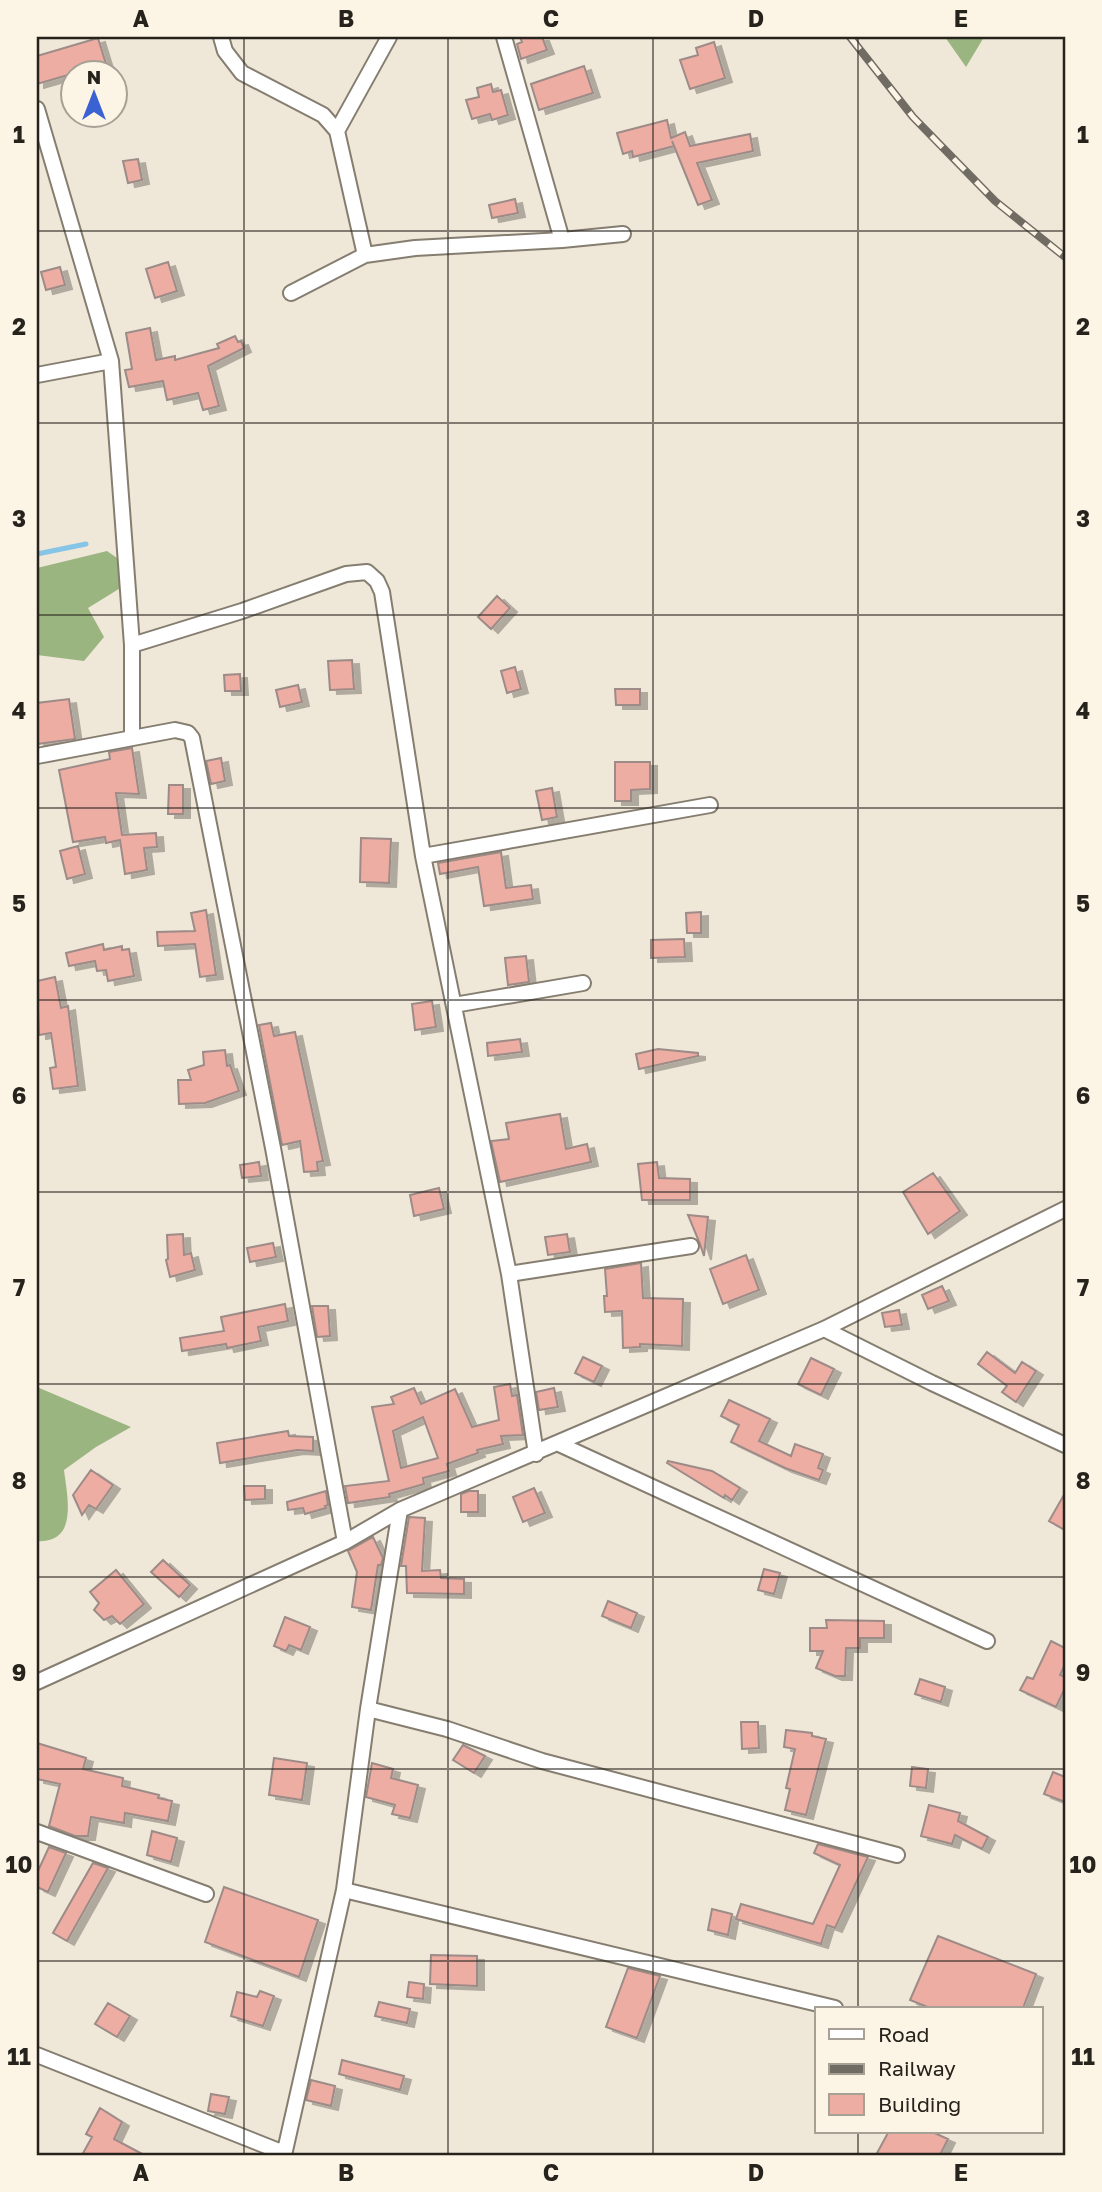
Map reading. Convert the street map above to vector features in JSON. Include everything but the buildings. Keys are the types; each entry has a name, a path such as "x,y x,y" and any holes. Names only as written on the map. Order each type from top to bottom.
{"street":[{"path":"220,37 225,51 242,73 323,115 337,131 365,254"},
{"path":"337,131 389,37"},
{"path":"504,37 562,240"},
{"path":"37,109 111,361 132,645 132,737"},
{"path":"291,293 365,254 415,248 623,234"},
{"path":"37,375 111,361"},
{"path":"132,645 242,611 346,574 367,572 377,581 382,592 423,856 509,1274 536,1454"},
{"path":"37,756 181,730 188,733 194,746 273,1148 345,1542"},
{"path":"423,856 710,805"},
{"path":"454,1005 583,983"},
{"path":"37,1682 345,1542 400,1510 824,1329 1065,1209"},
{"path":"509,1274 691,1246"},
{"path":"824,1329 1065,1445"},
{"path":"559,1444 988,1641"},
{"path":"37,2055 284,2154 344,1890 368,1709 400,1510"},
{"path":"368,1709 447,1729 542,1761 897,1856"},
{"path":"37,1832 206,1894"},
{"path":"344,1890 831,2007"}],"green space":[{"path":"945,37 984,37 966,67"},
{"path":"107,551 117,558 122,587 88,608 104,637 84,661 37,655 37,568"},
{"path":"37,1387 131,1427 64,1470 68,1504 65,1526 59,1535 50,1540 37,1541"}],"waterway":[{"path":"37,554 86,544"}],"railway":[{"path":"850,37 913,117 995,201 1065,257"}]}
